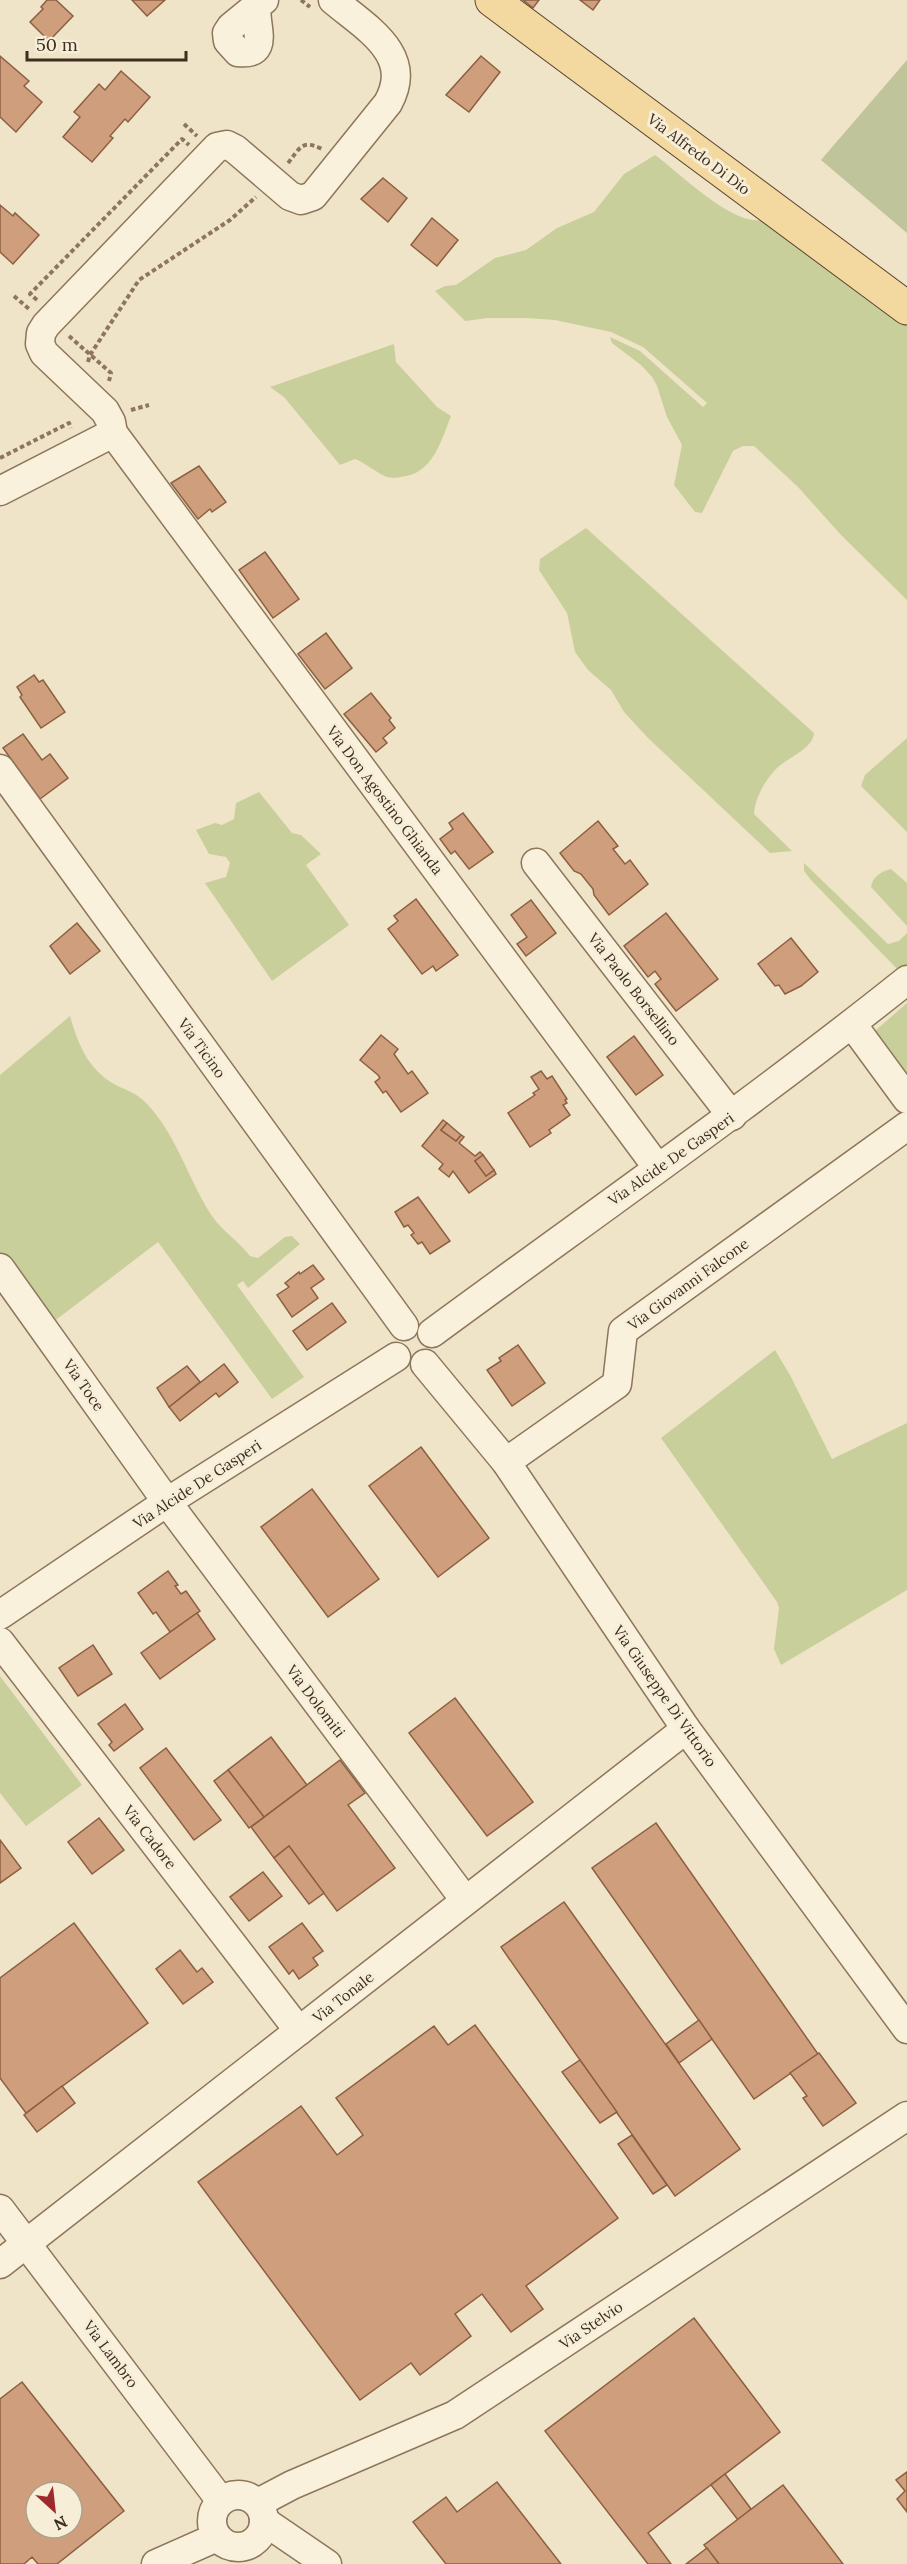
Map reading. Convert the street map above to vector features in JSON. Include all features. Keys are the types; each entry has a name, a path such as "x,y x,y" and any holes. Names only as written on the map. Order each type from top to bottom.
{"main road":[{"name":"Via Alfredo Di Dio","path":"492,0 907,308"}],"street":[{"name":"Via Don Agostino Ghianda","path":"333,0 384,44 392,56 397,80 388,103 314,196 301,200 290,196 234,149 227,145 217,147 70,297 41,333 40,345 44,353 105,411 111,422 113,433 657,1167"},
{"path":"0,491 113,433"},
{"name":"Via Ticino","path":"0,770 404,1326"},
{"name":"Via Paolo Borsellino","path":"536,863 732,1116"},
{"name":"Via Alcide De Gasperi","path":"432,1332 657,1167 732,1116 907,980"},
{"path":"852,1024 907,1099"},
{"name":"Via Giovanni Falcone","path":"506,1461 617,1384 623,1331 907,1126"},
{"name":"Via Toce","path":"0,1268 167,1502"},
{"path":"416,1323 432,1332 435,1339 434,1353 425,1364 412,1367 400,1362 396,1357 392,1342 394,1335 404,1326 416,1323"},
{"name":"Via Alcide De Gasperi","path":"0,1615 167,1502 396,1357"},
{"name":"Via Giuseppe Di Vittorio","path":"425,1364 506,1461 686,1729 907,2029"},
{"name":"Via Dolomiti","path":"167,1502 465,1900"},
{"name":"Via Cadore","path":"0,1642 299,2031"},
{"name":"Via Tonale","path":"0,2264 686,1729"},
{"name":"Via Stelvio","path":"261,2512 292,2485 455,2415 907,2116"},
{"name":"Via Lambro","path":"0,2209 221,2500"},
{"path":"261,2512 259,2537 246,2546 230,2546 217,2537 213,2530 213,2514 221,2500 244,2495 261,2512 327,2564"},
{"path":"156,2564 217,2537"}],"path":[{"path":"184,124 201,141"},
{"path":"44,307 30,294 88,233 182,139 195,152"},
{"path":"14,296 35,311"}],"green space":[{"path":"907,60 907,233 821,160"},
{"path":"655,155 706,196 735,214 761,220 907,325 907,600 841,535 798,487 754,446 743,446 733,451 702,513 695,512 674,485 682,445 667,417 657,386 641,365 612,343 610,337 640,351 703,407 707,403 643,347 611,332 555,320 488,318 465,321 435,291 445,286 456,285 495,258 526,250 557,228 594,212 624,174"},
{"path":"394,344 396,362 437,407 451,416 439,445 428,463 412,475 394,478 387,477 355,459 340,465 284,397 270,387"},
{"path":"586,528 814,733 809,744 781,764 773,773 756,802 754,814 792,851 770,853 648,738 624,712 611,690 588,670 575,652 567,613 539,570 540,559"},
{"path":"907,738 907,832 861,786 865,775"},
{"path":"259,792 292,833 301,835 321,854 306,865 349,925 272,981 205,883 226,877 230,863 226,857 209,854 196,830 215,823 222,825 234,819 236,803"},
{"path":"804,863 888,944 899,941 907,933 907,967 901,973 811,880 804,871"},
{"path":"891,869 907,883 907,926 871,887 878,875"},
{"path":"907,1003 907,1089 868,1037"},
{"path":"70,1016 85,1055 97,1071 114,1084 140,1098 158,1117 212,1216 250,1256 258,1258 285,1237 292,1236 300,1244 248,1288 243,1281 237,1285 304,1377 272,1399 158,1242 48,1326 0,1261 0,1075"},
{"path":"775,1350 832,1459 907,1423 907,1590 781,1665 774,1649 779,1608 777,1602 661,1438"},
{"path":"0,1676 82,1785 26,1826 0,1793"}],"building":[{"path":"47,0 56,0 73,16 49,41 30,22 43,9 41,7"},
{"path":"132,0 165,0 147,16"},
{"path":"523,0 539,0 533,8"},
{"path":"580,0 600,0 593,10"},
{"path":"0,56 29,81 24,86 42,102 16,132 0,117"},
{"path":"481,56 500,72 469,112 446,95"},
{"path":"121,71 150,97 128,122 125,119 110,136 113,138 92,162 63,137 80,117 74,112 99,84 105,90"},
{"path":"383,178 407,198 388,222 361,199"},
{"path":"0,205 13,216 15,213 39,235 13,264 0,252"},
{"path":"432,218 458,240 437,266 411,245"},
{"path":"199,466 226,502 212,512 210,509 198,519 171,483"},
{"path":"265,552 299,599 273,618 239,570"},
{"path":"326,633 352,668 325,689 298,654"},
{"path":"34,675 39,682 43,680 65,712 41,728 20,697 22,695 17,687"},
{"path":"371,693 391,718 389,720 395,728 383,738 387,743 376,752 344,714"},
{"path":"23,734 42,760 50,754 68,778 40,799 3,748"},
{"path":"463,813 493,852 469,869 455,851 451,854 440,839 453,829 449,823"},
{"path":"598,821 618,846 613,849 625,864 630,860 648,884 609,915 594,895 593,889 581,874 574,871 560,853"},
{"path":"416,899 458,955 436,971 433,966 422,974 388,929 398,921 394,916"},
{"path":"531,900 556,933 526,956 517,944 527,937 511,915"},
{"path":"666,913 718,979 676,1011 655,984 661,979 655,971 648,977 624,946"},
{"path":"77,923 100,951 70,974 50,946"},
{"path":"791,938 818,972 801,986 785,994 779,985 775,986 758,964"},
{"path":"381,1035 398,1049 394,1054 408,1074 412,1071 428,1093 401,1112 386,1091 383,1093 375,1082 380,1078 378,1075 360,1060"},
{"path":"634,1036 663,1075 636,1095 607,1057"},
{"path":"541,1071 547,1079 552,1076 567,1099 565,1100 567,1103 563,1105 570,1115 549,1130 551,1133 530,1147 508,1113 535,1095 533,1093 539,1089 531,1077"},
{"path":"443,1120 447,1123 441,1130 456,1141 461,1135 464,1137 459,1143 475,1156 480,1152 483,1155 475,1161 486,1176 494,1170 496,1174 469,1193 453,1171 449,1177 439,1169 443,1164 422,1146"},
{"path":"447,1123 461,1135 456,1141 441,1130"},
{"path":"483,1155 494,1170 486,1176 475,1161"},
{"path":"418,1197 450,1241 430,1254 422,1242 418,1244 411,1235 414,1233 408,1225 404,1227 395,1212"},
{"path":"313,1265 324,1279 311,1288 318,1298 292,1317 277,1295 289,1287 285,1283"},
{"path":"332,1303 346,1322 307,1350 293,1331"},
{"path":"518,1345 545,1383 512,1406 487,1370 501,1361 499,1358"},
{"path":"224,1364 238,1382 219,1397 216,1393 180,1421 169,1407"},
{"path":"187,1366 200,1382 169,1407 157,1388"},
{"path":"421,1447 489,1538 438,1577 369,1486"},
{"path":"312,1489 379,1579 328,1617 261,1527"},
{"path":"168,1571 178,1585 175,1586 181,1594 186,1591 200,1611 170,1632 156,1612 153,1614 138,1593"},
{"path":"197,1613 215,1639 160,1679 141,1653"},
{"path":"93,1645 112,1674 78,1696 59,1668"},
{"path":"455,1698 533,1802 487,1836 409,1733"},
{"path":"125,1704 143,1729 114,1751 109,1745 112,1742 98,1724"},
{"path":"271,1737 307,1785 264,1817 228,1770"},
{"path":"166,1748 221,1820 194,1840 140,1768"},
{"path":"340,1760 365,1793 348,1805 395,1868 337,1911 289,1846 274,1858 251,1827"},
{"path":"228,1770 264,1817 249,1828 214,1781"},
{"path":"99,1818 124,1850 92,1874 68,1842"},
{"path":"656,1823 818,2054 754,2099 592,1868"},
{"path":"0,1840 21,1868 0,1883"},
{"path":"289,1846 324,1893 309,1904 274,1858"},
{"path":"263,1872 282,1896 249,1921 230,1897"},
{"path":"564,1902 740,2149 675,2196 501,1947"},
{"path":"74,1923 148,2023 26,2113 0,2078 0,1978"},
{"path":"302,1923 323,1951 313,1958 318,1965 299,1979 293,1970 289,1974 269,1947"},
{"path":"180,1950 197,1972 202,1968 213,1982 183,2004 156,1969"},
{"path":"699,2020 712,2039 679,2063 666,2044"},
{"path":"475,2025 618,2218 526,2286 543,2309 511,2332 482,2294 455,2314 471,2336 420,2375 411,2363 360,2400 198,2182 301,2106 337,2155 363,2135 336,2098 434,2026 448,2045"},
{"path":"819,2053 856,2103 823,2126 803,2098 807,2096 790,2073"},
{"path":"580,2060 617,2112 600,2123 562,2072"},
{"path":"62,2086 75,2103 37,2132 24,2115"},
{"path":"632,2135 667,2185 653,2194 618,2144"},
{"path":"694,2318 780,2432 648,2533 671,2564 648,2564 545,2431"},
{"path":"22,2382 124,2511 57,2564 38,2564 32,2557 24,2564 0,2564 0,2399"},
{"path":"907,2472 907,2512 897,2499 905,2491 896,2480"},
{"path":"725,2474 751,2509 738,2520 711,2485"},
{"path":"497,2482 561,2564 446,2564 413,2522 446,2497 457,2512"},
{"path":"783,2485 843,2564 719,2564 704,2545"},
{"path":"707,2548 719,2564 686,2564"}]}
